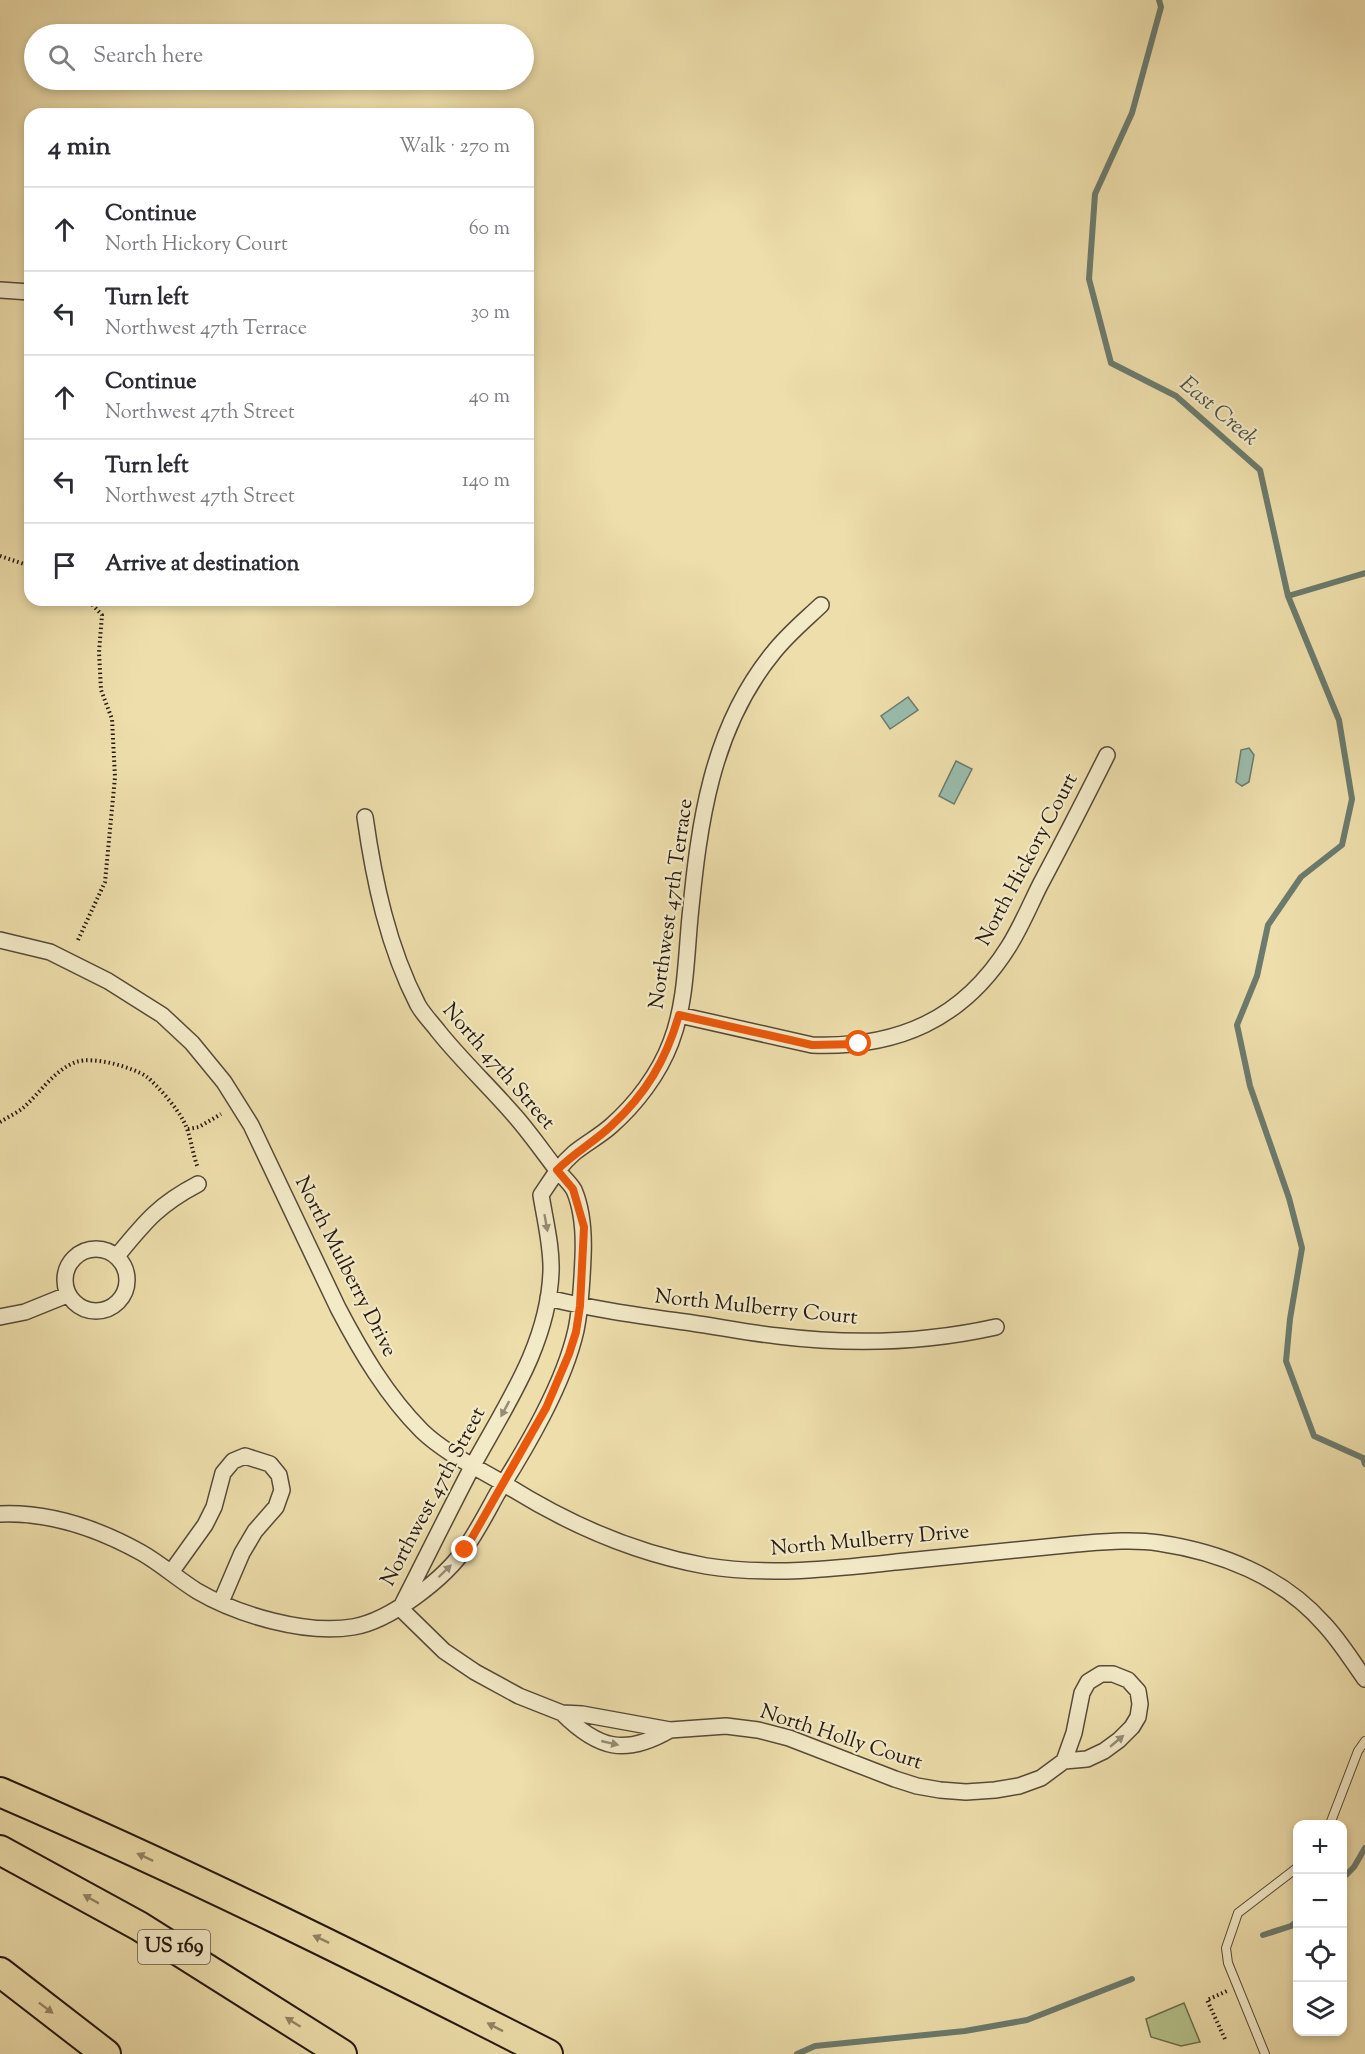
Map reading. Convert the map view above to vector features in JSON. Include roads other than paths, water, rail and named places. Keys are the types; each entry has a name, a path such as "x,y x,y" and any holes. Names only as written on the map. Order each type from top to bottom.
{"highway":[{"path":"0,1792 349,1952 548,2054"},
{"name":"US 169","path":"0,1850 139,1926 342,2054"},
{"path":"0,1972 106,2054"}],"street":[{"path":"0,290 24,292"},
{"name":"Northwest 47th Terrace","path":"642,1092 658,1071 671,1043 679,1015 697,850 703,810 714,766 731,723 771,654 821,605"},
{"name":"North Hickory Court","path":"679,1015 812,1045 831,1046 881,1040 925,1026 945,1014 985,980 1009,946 1107,755"},
{"name":"North 47th Street","path":"364,817 384,915 419,1007 454,1051 530,1133 557,1170"},
{"name":"North Mulberry Drive","path":"0,940 50,952 108,981 162,1015 203,1056 224,1082 251,1125 338,1308 385,1387 423,1432 472,1467 570,1522 625,1545 681,1561 737,1570 825,1570 1098,1543 1158,1543 1193,1549 1244,1566 1295,1596 1324,1624 1365,1679"},
{"name":"Northwest 47th Street","path":"400,1608 472,1467 530,1362 542,1330 551,1271 541,1195 557,1170 574,1153 611,1126 642,1092"},
{"name":"Northwest 47th Street","path":"400,1608 444,1573 465,1550 546,1408 562,1372 576,1332 580,1306 584,1227 573,1189 557,1170"},
{"path":"117,1256 149,1216 171,1198 198,1184"},
{"path":"89,1249 104,1250 117,1256 125,1268 128,1281 124,1295 116,1305 103,1311 89,1312 77,1306 67,1295 64,1281 67,1267 76,1255 89,1249"},
{"path":"0,1317 25,1312 67,1295"},
{"name":"North Mulberry Court","path":"548,1298 580,1306 778,1336 832,1340 907,1341 954,1336 996,1328"},
{"path":"172,1572 205,1525 214,1507 223,1473 233,1461 245,1456 270,1464 279,1475 282,1490 276,1507 255,1531 221,1602"},
{"path":"0,1514 39,1516 73,1523 115,1539 141,1552 196,1590 221,1602 273,1620 330,1629 353,1627 376,1620 400,1608"},
{"name":"North Holly Court","path":"400,1608 444,1651 474,1672 519,1696 562,1713 582,1714 670,1730 726,1726 758,1730 789,1738 917,1786 966,1792 1019,1786 1041,1778 1064,1761 1087,1759 1096,1755 1119,1740 1138,1717 1140,1704 1138,1691 1128,1680 1113,1674 1101,1674 1088,1682 1082,1693 1074,1733 1064,1761"},
{"name":"North Holly Court","path":"562,1713 578,1729 598,1740 617,1745 633,1746 652,1741 670,1730"}],"lane":[{"path":"1332,1820 1358,1751 1365,1741"},
{"path":"1265,2054 1228,1963 1226,1948 1238,1913 1293,1871"}],"waterway":[{"name":"East Creek","path":"1159,0 1161,7 1132,113 1095,194 1089,279 1111,363 1176,396 1260,470 1288,596 1365,573"},
{"path":"1288,596 1339,720 1352,799 1342,845 1301,877 1268,925 1257,976 1237,1025 1250,1086 1289,1198 1302,1248 1290,1319 1286,1361 1314,1436 1363,1458 1365,1464"},
{"path":"1347,1874 1365,1848"},
{"path":"1263,1935 1293,1925"},
{"path":"797,2054 815,2046 965,2031 1027,2020 1132,1979"}]}
